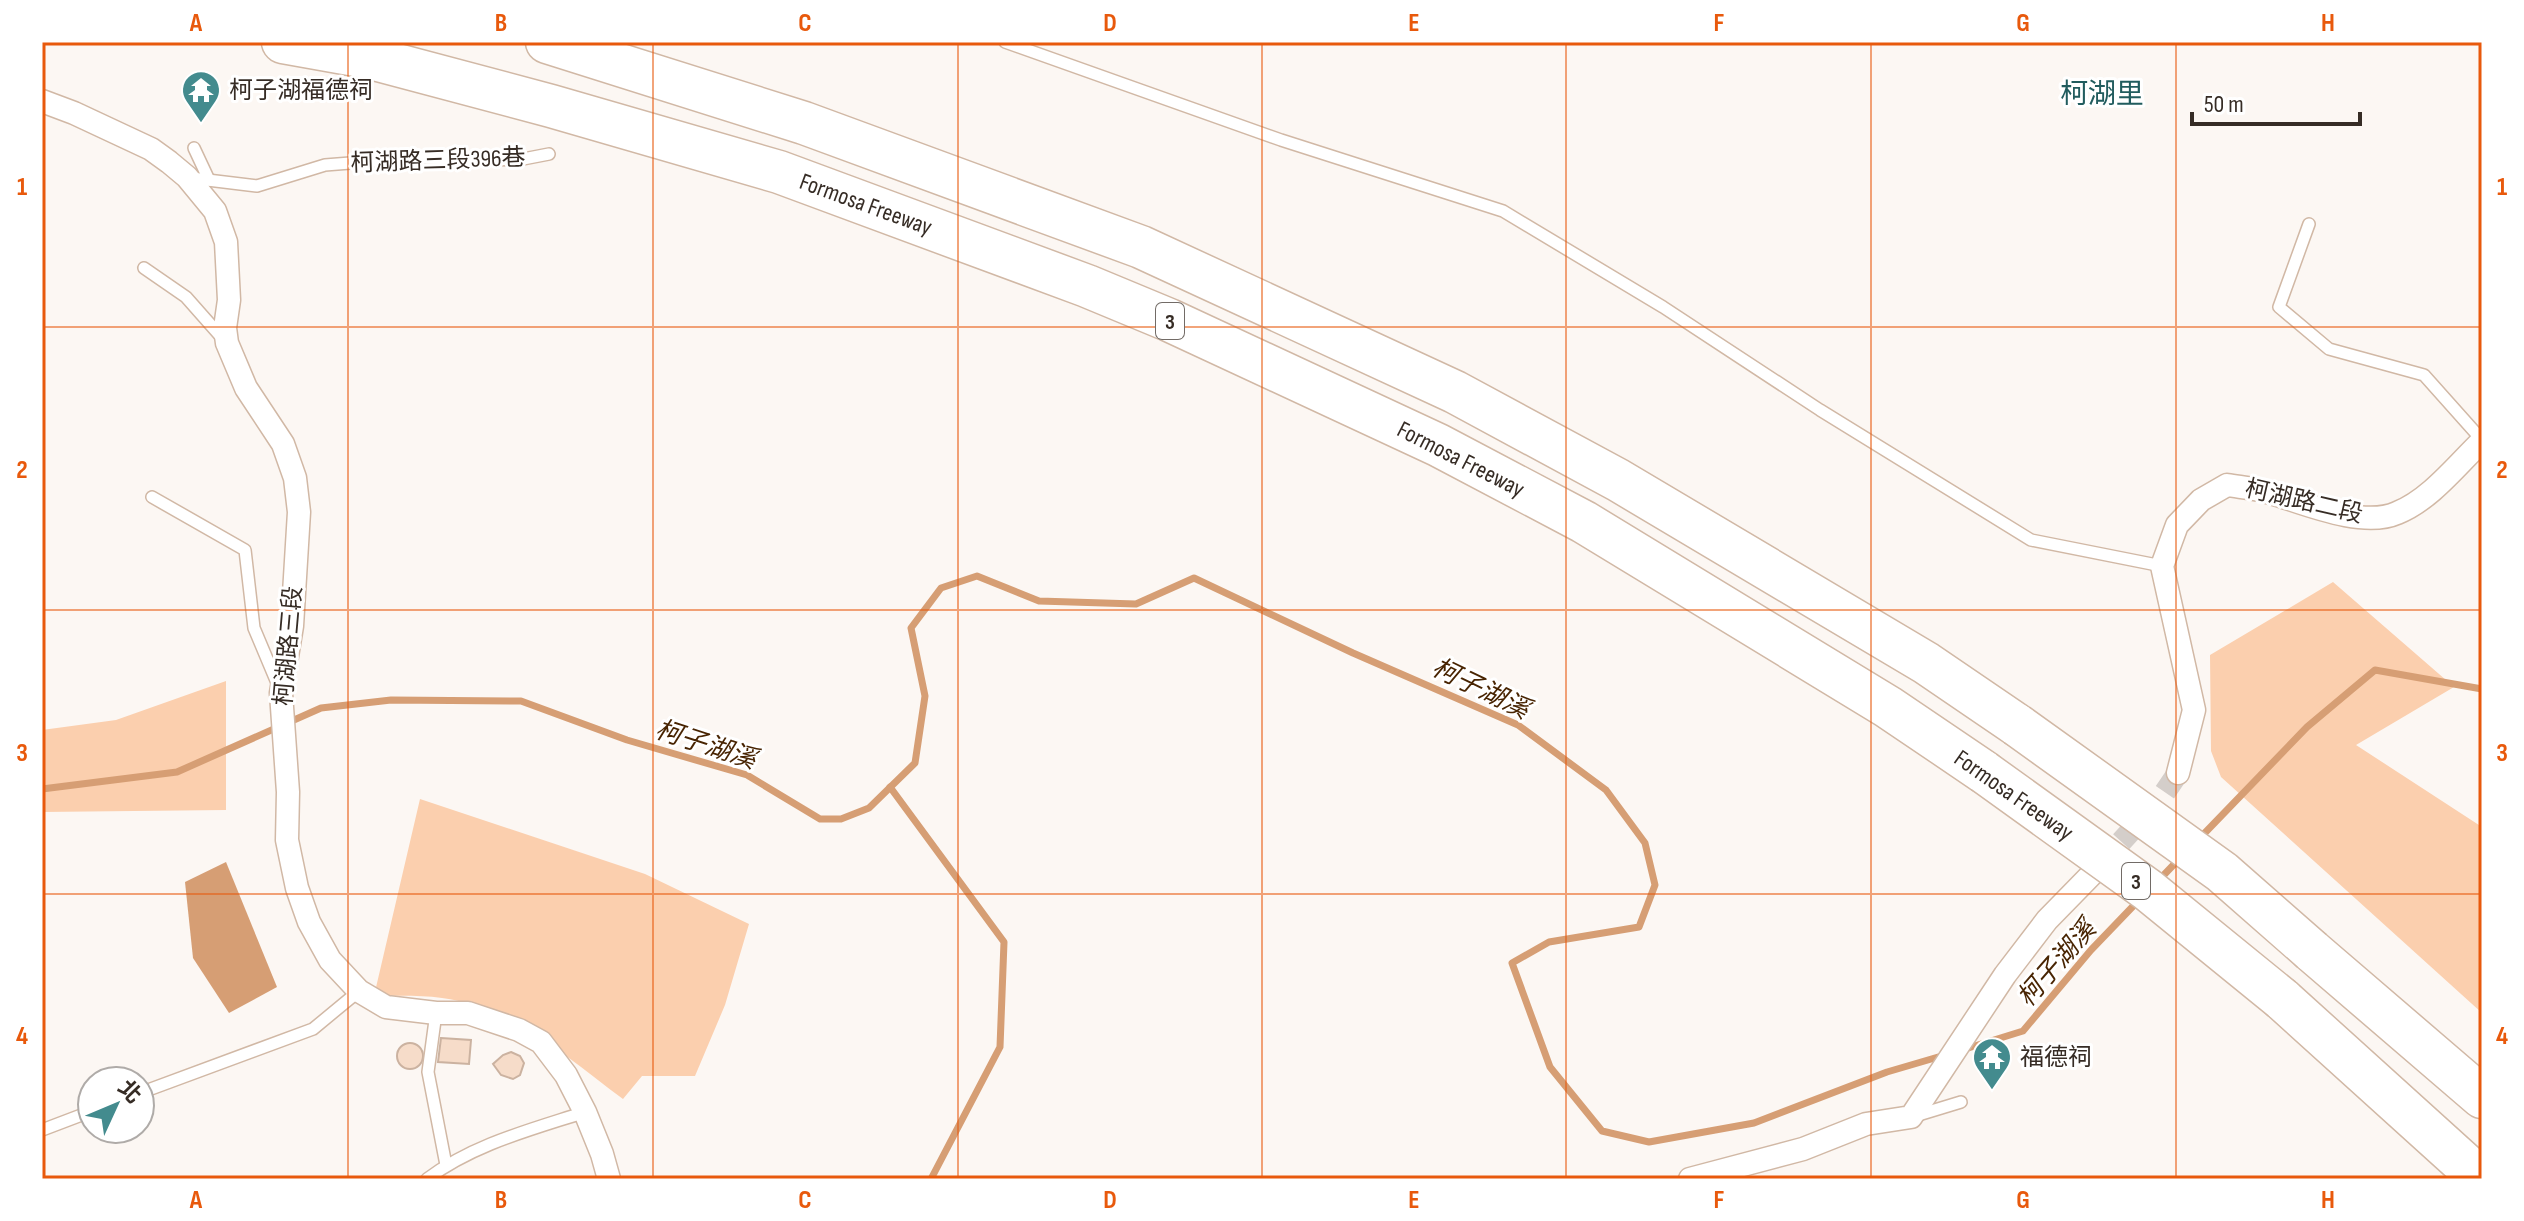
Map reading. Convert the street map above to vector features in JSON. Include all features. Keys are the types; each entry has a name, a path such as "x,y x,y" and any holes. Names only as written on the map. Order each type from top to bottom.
{"highway":[{"name":"Formosa Freeway","path":"283,42 382,61 779,172 1087,286 1169,320 1438,445 1584,522 1888,707 1984,772 2148,890 2282,999 2481,1179"},
{"name":"3","path":"547,42 804,123 1141,247 1455,392 1618,480 1926,663 2017,725 2222,872 2482,1097"}],"street":[{"name":"柯湖路三段","path":"42,101 151,149 198,179 215,211 226,242 229,300 225,328 227,343 246,388 283,444 295,478 299,512 292,626 281,693 288,792 287,840 297,888 309,922 330,960 359,991 386,1007 468,1013 519,1030 541,1042 566,1075 585,1112 609,1179"},
{"name":"柯湖路二段","path":"2162,566 2177,525 2201,500 2227,485 2263,491 2326,512 2374,517 2395,514 2422,499 2482,440"},
{"path":"2162,566 2194,710 2178,773"},
{"path":"1690,1179 1803,1149 1866,1124 1911,1117 1998,986 2047,920 2091,875"}],"lane":[{"path":"1005,42 1281,140 1503,211 1663,307 1820,410 2031,540 2162,566"},
{"path":"194,148 198,179"},
{"name":"柯湖路三段396巷","path":"198,179 257,186 325,165 413,158 518,160 549,154"},
{"path":"2309,224 2279,307 2329,349 2424,375 2482,440"},
{"path":"144,268 186,297 227,343"},
{"path":"152,497 245,550 254,628 281,693"},
{"path":"156,1087 313,1029 359,991"},
{"path":"436,1013 428,1072 446,1165"},
{"path":"1911,1117 1961,1102"},
{"path":"427,1179 446,1165 501,1139 585,1112"},
{"path":"42,1130 76,1117"}],"shaded area":[{"path":"2333,582 2454,687 2356,745 2482,827 2482,1013 2221,777 2211,751 2210,655"},
{"path":"226,681 226,810 42,812 42,730 116,720"},
{"path":"420,799 645,874 749,924 725,1005 695,1076 642,1076 623,1099 538,1036 492,1012 442,998 374,996"},
{"path":"226,862 277,987 229,1013 193,958 185,882"}],"building":[{"path":"441,1038 471,1040 469,1064 438,1062"},
{"path":"410,1043 419,1047 423,1056 419,1065 410,1069 401,1065 397,1056 401,1047"},
{"path":"511,1052 520,1056 524,1063 520,1075 513,1079 501,1075 493,1064"}],"waterway":[{"name":"柯子湖溪","path":"42,789 177,772 321,708 391,700 521,701 627,740 747,775 820,819 841,819 869,808 915,763 925,696 911,628 941,588 977,576 1039,601 1136,604 1194,578 1353,653 1518,725 1606,790 1645,843 1655,885 1639,927 1549,942 1512,963 1550,1067 1602,1131 1649,1142 1754,1123 1887,1072 1945,1055"},
{"name":"柯子湖溪","path":"2198,840 2307,727 2375,670 2482,689"},
{"path":"890,787 1004,942 1000,1047 931,1179"},
{"name":"柯子湖溪","path":"2159,880 2181,857"},
{"name":"柯子湖溪","path":"1965,1049 2023,1031 2091,950 2139,900"}],"tunnel":[{"path":"2099,866 2161,798 2178,773"}],"place":[{"name":"柯子湖福德祠","path":"201,124"},
{"name":"福德祠","path":"1992,1091"}],"district":[{"name":"柯湖里","path":"2102,93"}]}
